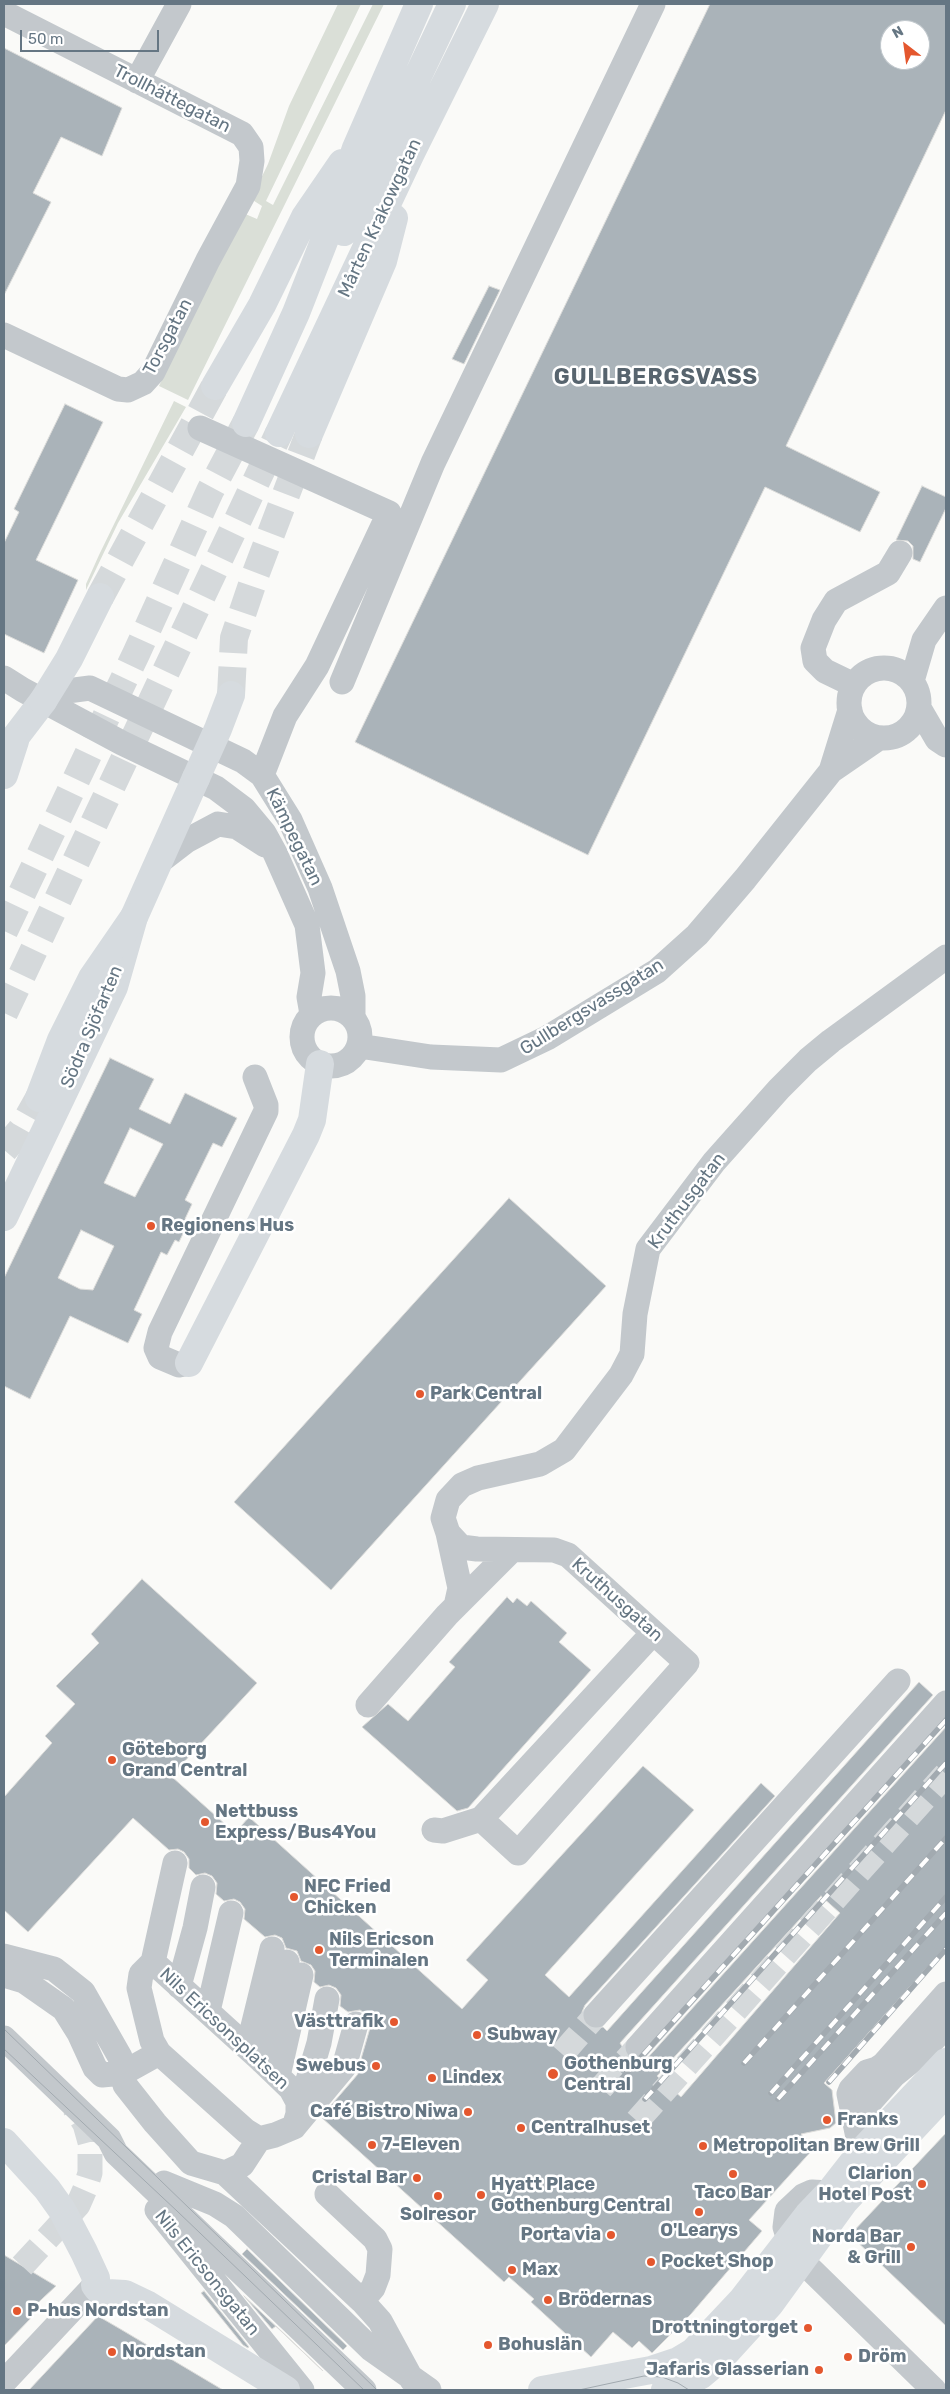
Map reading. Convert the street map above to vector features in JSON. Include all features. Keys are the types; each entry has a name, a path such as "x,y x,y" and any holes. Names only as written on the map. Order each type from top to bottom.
{"main road":[{"path":"246,423 296,313 330,226 362,135 419,4"},
{"path":"296,313 344,231 452,4"},
{"name":"Mårten Krakowgatan","path":"279,433 411,153 485,4"},
{"path":"215,386 262,305 305,217 362,135"},
{"path":"310,434 382,261 411,153"},
{"path":"4,775 9,747 24,724 43,701 69,659 100,597"},
{"name":"Södra Sjöfarten","path":"4,1217 114,987 134,917 210,747 231,695"},
{"path":"39,1098 62,1040 92,978 134,917"},
{"path":"189,1363 306,1135 312,1120 320,1064"},
{"path":"665,2390 682,2385 701,2375 719,2360 770,2304 794,2250 829,2193 861,2152 946,2062"},
{"path":"542,2390 574,2387 661,2367 678,2361 693,2352 736,2307 844,2202 946,2093"},
{"path":"4,2142 47,2189 62,2210 95,2282"},
{"name":"Nils Ericsonsgatan","path":"95,2282 106,2276 115,2281 125,2294 163,2314 286,2390"}],"street":[{"path":"137,81 179,4"},
{"path":"342,682 433,463 653,4"},
{"name":"Trollhättegatan","path":"4,14 242,134 251,147 252,161 248,186 208,260"},
{"name":"Torsgatan","path":"4,335 118,389 136,388 153,372 208,260"},
{"path":"200,428 389,513 317,666 285,716 262,774"},
{"path":"900,553 888,573 836,602 824,620 813,648 815,661 825,671 854,685 866,673 882,668 924,640"},
{"path":"912,680 924,640 946,608"},
{"path":"882,668 898,670 912,680 919,696 920,708 942,742"},
{"name":"Kämpegatan","path":"4,678 122,743 216,788 244,809 264,833 275,853 307,924 313,973 309,997 312,1014"},
{"name":"Gullbergsvassgatan","path":"831,771 850,710 850,697 854,685"},
{"name":"Kämpegatan","path":"43,701 62,692 90,688 210,747 243,761 262,774 272,787 290,820 320,888 348,971 353,996 353,1018"},
{"name":"Gullbergsvassgatan","path":"359,1046 431,1057 501,1060 547,1038 656,971 697,935 831,771 913,723 920,708"},
{"path":"850,710 860,728 889,736 942,742"},
{"name":"Kämpegatan","path":"160,861 186,841 218,824 238,827 275,853"},
{"name":"Kruthusgatan","path":"456,1606 460,1588 443,1518 448,1500 462,1485 478,1478 540,1464 564,1450 621,1375 632,1354 634,1314 648,1250 714,1162 779,1089 808,1060 831,1040 946,957"},
{"path":"331,1008 344,1011 353,1018 360,1034 359,1046 353,1056 344,1063 332,1066 320,1064 305,1051 302,1038 304,1025 312,1014 331,1008"},
{"path":"189,1363 179,1365 160,1358 156,1348 160,1332 266,1111 266,1105 255,1077"},
{"name":"Kruthusgatan","path":"448,1533 461,1547 554,1550 568,1555 687,1664 518,1853 481,1819"},
{"path":"368,1705 456,1606 512,1550"},
{"path":"434,1830 443,1831 481,1819 653,1633"},
{"path":"596,2015 898,1681"},
{"path":"638,2047 946,1703"},
{"path":"225,2173 242,2165 259,2139 275,2135 233,2039 209,1941 266,1943"},
{"path":"233,2039 266,1943"},
{"path":"233,2039 319,2043 266,1943"},
{"path":"233,2039 266,1943"},
{"path":"233,2039 344,2067 266,1943"},
{"path":"233,2039 266,1943"},
{"path":"233,2039 266,1943"},
{"path":"4,1956 54,1969 83,1992 120,2057 125,2085 154,2123 191,2163 225,2173 362,2301 380,2321 420,2385"},
{"name":"Nils Ericsonsplatsen","path":"233,2039 141,1974 139,1988 152,2041 159,2053 246,2131 259,2139"},
{"path":"4,1975 24,1981 64,2009 79,2033 95,2068 102,2076 123,2073 159,2053"},
{"path":"861,2152 849,2094 851,2089 867,2072 884,2065 946,1994"},
{"path":"854,2120 894,2075 920,2054 946,2026"},
{"path":"4,2038 112,2146 377,2390"},
{"path":"112,2146 124,2144 164,2183 190,2216 364,2390"},
{"name":"Nils Ericsonsgatan","path":"112,2146 145,2195 302,2390"},
{"path":"164,2183 215,2204 234,2216 379,2356 420,2385"},
{"path":"327,2194 375,2239 380,2249 378,2275 373,2288 362,2301"},
{"path":"794,2250 934,2390"},
{"path":"4,2382 95,2282"}],"shaded area":[{"path":"338,4 361,4 266,201 273,205 373,4 384,4 188,400 159,386 243,213 257,219 262,206 251,199 268,164 289,106"},
{"path":"174,401 186,407 118,523 86,590 86,584 99,555"}],"building":[{"path":"710,4 946,4 946,110 786,446 880,492 860,532 765,487 588,855 355,742"},
{"path":"4,48 122,108 102,156 61,137 33,193 51,202 4,295"},
{"path":"489,286 500,290 464,364 452,359"},
{"path":"65,404 103,422 36,560 78,580 44,653 4,634 4,543 19,512 14,509"},
{"path":"922,486 946,497 946,508 920,562 913,559 913,546 908,541 896,540"},
{"name":"Regionens Hus","path":"110,1058 154,1079 139,1109 170,1124 185,1093 237,1118 222,1147 213,1143 185,1200 192,1204 185,1219 189,1221 179,1242 175,1240 167,1255 161,1252 134,1310 142,1314 128,1343 70,1316 30,1399 4,1386 4,1278","holes":["130,1128 163,1144 135,1197 104,1183","81,1230 114,1246 93,1290 80,1289 58,1278"]},
{"name":"Park Central","path":"509,1198 606,1286 331,1590 234,1502"},
{"path":"142,1579 257,1683 171,1776 235,1833 249,1817 462,2009 488,1980 466,1960 643,1766 694,1810 545,1975 569,1997 761,1783 775,1796 585,2005 582,2012 583,2020 587,2026 593,2029 603,2027 607,2031 919,1682 933,1695 620,2043 629,2058 643,2063 946,1727 946,1946 824,2083 832,2090 836,2123 830,2128 801,2134 815,2147 749,2220 762,2231 691,2314 652,2353 639,2341 632,2348 613,2332 591,2357 531,2302 534,2299 509,2277 504,2282 321,2117 358,2074 363,2060 361,2059 370,2028 370,2020 360,2010 348,2012 340,2006 341,1995 336,1988 329,1985 320,1987 314,1982 315,1971 311,1965 301,1961 297,1951 286,1948 282,1938 275,1935 265,1937 244,1919 245,1909 240,1902 234,1899 224,1901 216,1894 217,1883 212,1876 205,1873 196,1875 189,1868 189,1859 184,1852 178,1849 169,1850 133,1818 28,1932 4,1910 4,1797 52,1743 45,1736 75,1704 56,1686 99,1643 91,1634","holes":["821,1896 840,1913 681,2097 657,2076"]},
{"path":"507,1597 513,1603 517,1598 527,1606 531,1601 567,1633 559,1642 591,1670 468,1808 457,1811 362,1727 388,1704 408,1721 455,1667 449,1662"},
{"name":"Clarion Hotel Post","path":"946,2133 946,2326 850,2235"},
{"path":"247,2249 347,2346 343,2350 242,2254"},
{"name":"P-hus Nordstan","path":"4,2255 56,2286 28,2312 32,2317 4,2346"},
{"path":"204,2291 248,2348 243,2345 201,2293"},
{"path":"244,2296 276,2326 272,2329"},
{"name":"Nordstan","path":"98,2316 122,2330 223,2390 29,2390"}],"tunnel":[{"path":"100,597 215,386"},
{"path":"4,931 136,654 210,491 246,423"},
{"path":"4,1013 279,433"},
{"path":"231,695 234,638 256,573 309,434"},
{"path":"4,1150 21,1130 39,1098"},
{"path":"637,2121 946,1774"},
{"path":"562,2054 596,2015"},
{"path":"601,2088 638,2047"},
{"path":"22,2266 78,2205 85,2189 90,2173 90,2142 85,2124 74,2107"}],"tram line":[{"path":"4,2029 377,2390"},
{"path":"4,2049 364,2390"},
{"path":"579,2390 644,2376 662,2377 678,2383 689,2390"}],"railway":[{"path":"614,2087 946,1720"},
{"path":"645,2099 946,1763"},
{"path":"744,2063 946,1838"},
{"path":"771,2093 946,1897"},
{"path":"778,2099 946,1913"},
{"path":"829,2082 946,1949"}],"place":[{"name":"Regionens Hus","path":"151,1226"},
{"name":"Park Central","path":"420,1394"},
{"name":"Göteborg Grand Central","path":"112,1760"},
{"name":"Nettbuss Express/Bus4You","path":"205,1822"},
{"name":"NFC Fried Chicken","path":"294,1897"},
{"name":"Nils Ericson Terminalen","path":"319,1950"},
{"name":"Västtrafik","path":"394,2022"},
{"name":"Subway","path":"477,2035"},
{"name":"Swebus","path":"376,2066"},
{"name":"Gothenburg Central","path":"553,2074"},
{"name":"Lindex","path":"432,2078"},
{"name":"Café Bistro Niwa","path":"468,2112"},
{"name":"Franks","path":"827,2120"},
{"name":"Centralhuset","path":"521,2128"},
{"name":"7-Eleven","path":"372,2145"},
{"name":"Metropolitan Brew Grill","path":"703,2146"},
{"name":"Taco Bar","path":"733,2174"},
{"name":"Cristal Bar","path":"417,2178"},
{"name":"Clarion Hotel Post","path":"922,2184"},
{"name":"Hyatt Place Gothenburg Central","path":"481,2195"},
{"name":"Solresor","path":"438,2196"},
{"name":"O'Learys","path":"699,2212"},
{"name":"Porta via","path":"611,2235"},
{"name":"Norda Bar & Grill","path":"911,2247"},
{"name":"Pocket Shop","path":"651,2262"},
{"name":"Max","path":"512,2270"},
{"name":"Brödernas","path":"548,2300"},
{"name":"P-hus Nordstan","path":"17,2311"},
{"name":"Drottningtorget","path":"808,2328"},
{"name":"Bohuslän","path":"488,2345"},
{"name":"Nordstan","path":"112,2352"},
{"name":"Dröm","path":"848,2357"},
{"name":"Jafaris Glasserian","path":"819,2370"}],"district":[{"name":"GULLBERGSVASS","path":"656,378"}]}
